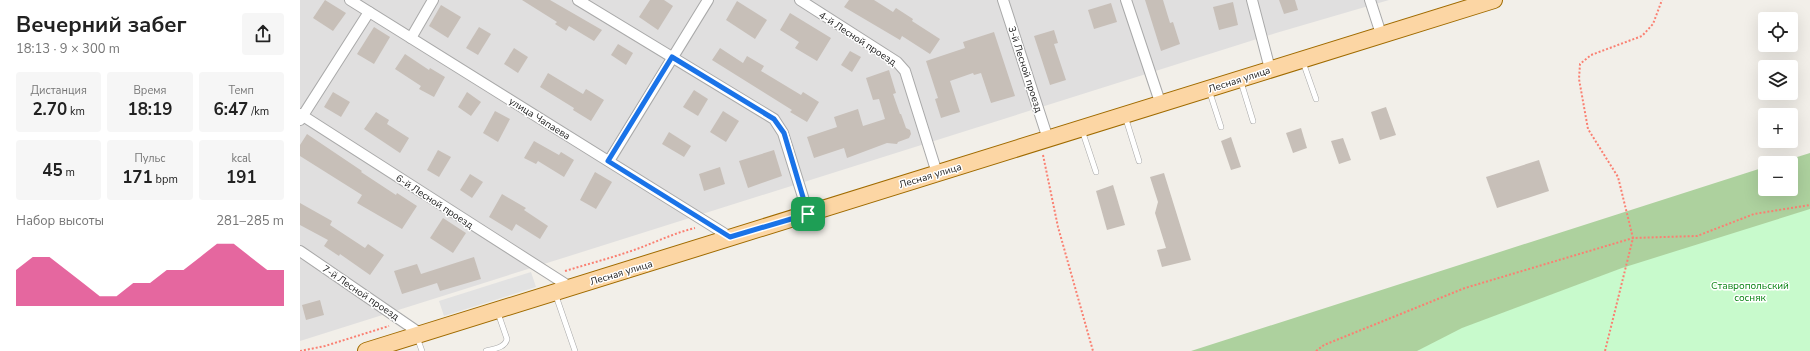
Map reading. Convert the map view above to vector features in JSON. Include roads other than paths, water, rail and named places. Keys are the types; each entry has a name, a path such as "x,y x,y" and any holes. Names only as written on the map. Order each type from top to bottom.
{"main road":[{"name":"Лесная улица","path":"366,351 1494,0"}],"street":[{"name":"улица Чапаева","path":"350,0 730,237"},
{"path":"411,38 433,0"},
{"path":"578,0 774,119 784,133 808,214"},
{"path":"608,161 708,0"},
{"name":"4-й Лесной проезд","path":"800,0 897,62 905,71 937,173"},
{"name":"3-й Лесной проезд","path":"1003,0 1048,139"},
{"path":"1126,0 1160,104"},
{"path":"1252,0 1270,69"},
{"path":"1370,0 1381,34"},
{"path":"301,116 369,12"},
{"name":"6-й Лесной проезд","path":"301,116 570,287"},
{"name":"7-й Лесной проезд","path":"300,251 404,322 419,334"}],"lane":[{"path":"1302,59 1316,99"},
{"path":"1240,79 1253,121"},
{"path":"1209,89 1221,127"},
{"path":"1125,116 1139,161"},
{"path":"1082,129 1096,172"},
{"path":"555,292 575,351"},
{"path":"486,351 503,346 506,343 507,339 497,310"},
{"path":"419,334 422,351"}],"park label":[{"name":"Ставропольский сосняк","path":"1750,290"}]}
